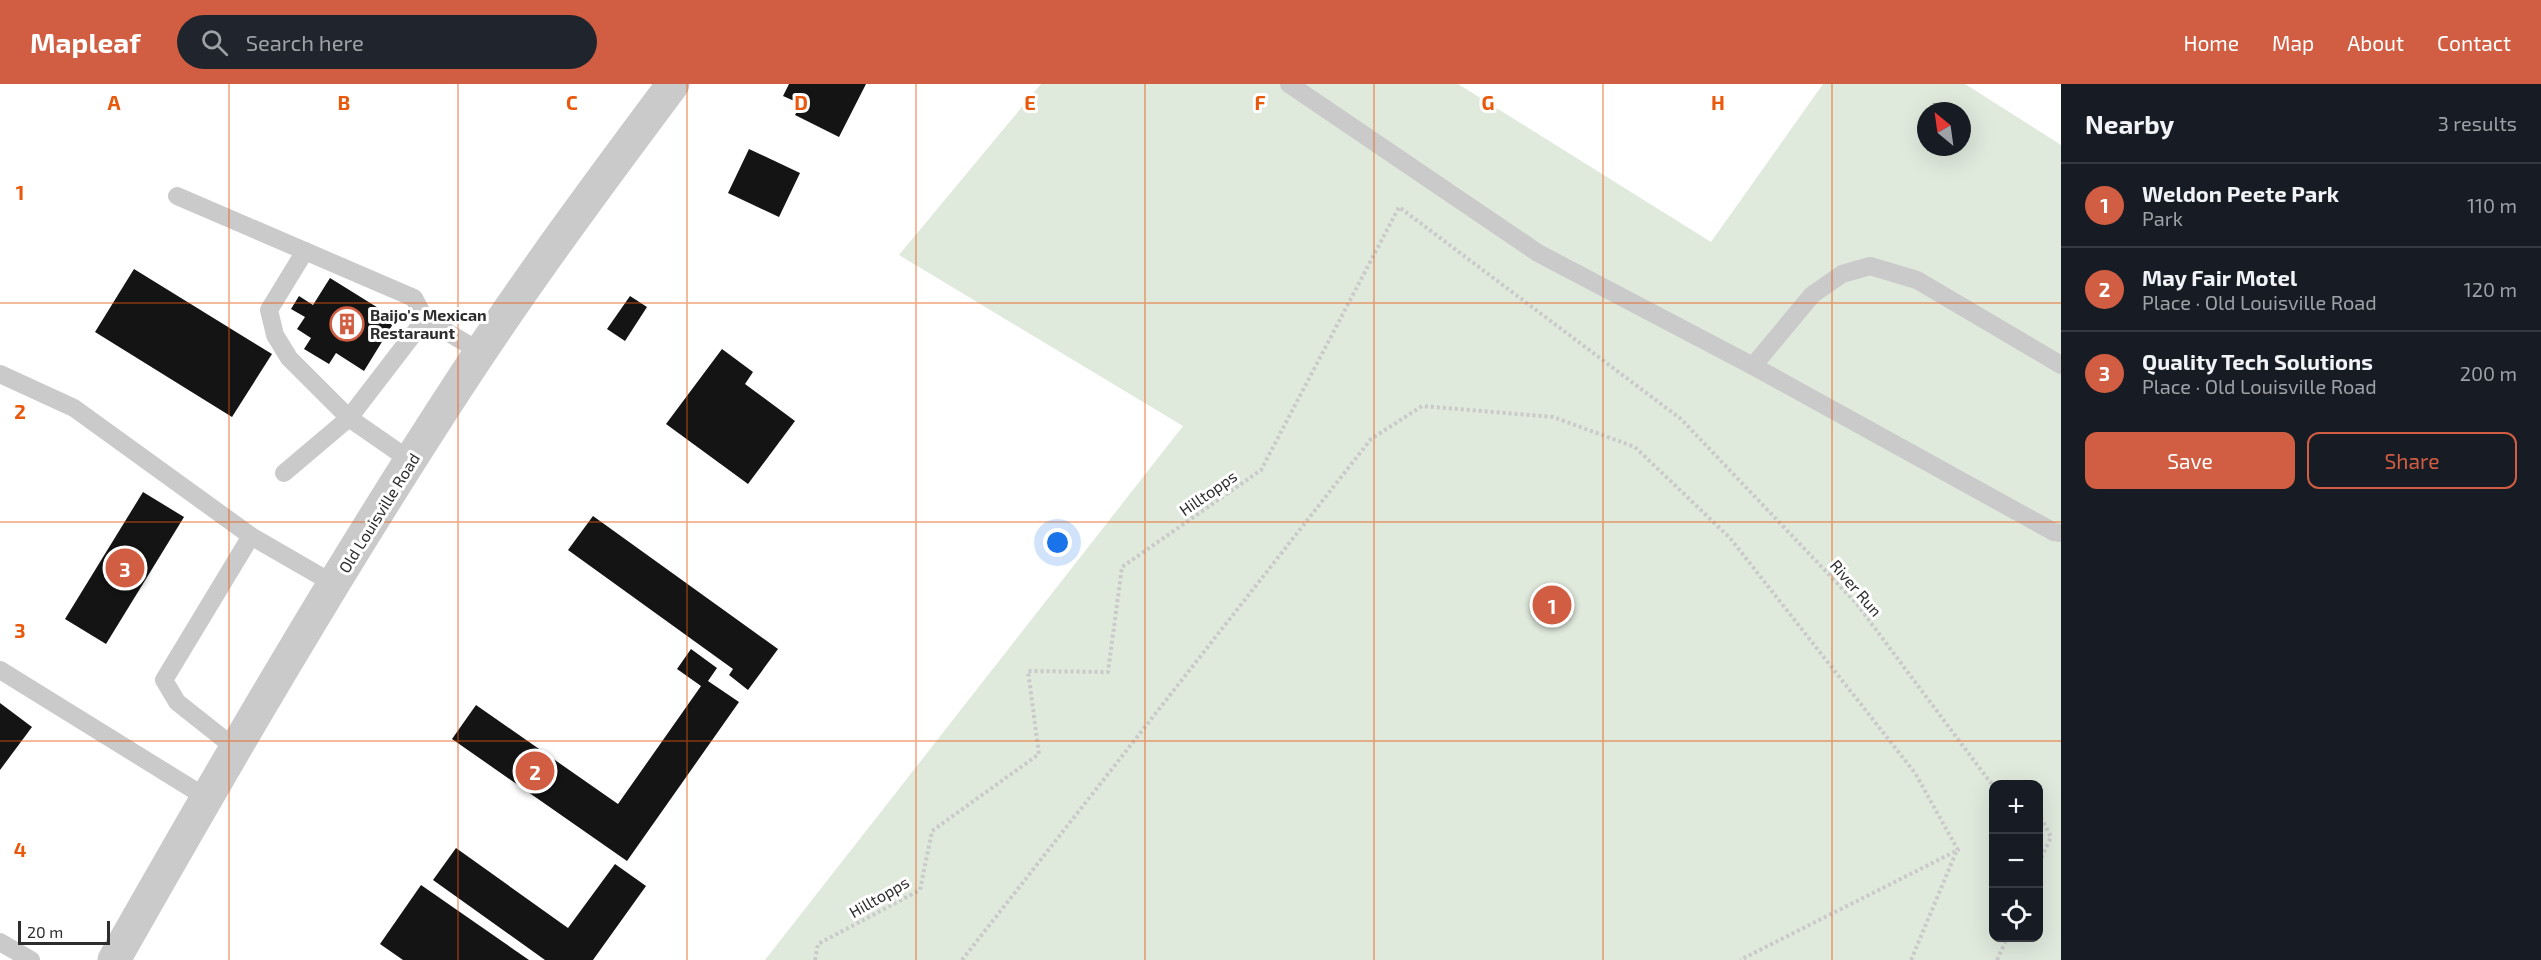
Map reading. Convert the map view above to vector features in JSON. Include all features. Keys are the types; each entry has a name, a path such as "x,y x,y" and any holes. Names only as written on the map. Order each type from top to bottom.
{"street":[{"name":"Old Louisville Road","path":"114,960 235,748 411,461 481,352 673,84"}],"lane":[{"path":"1289,84 1538,253 1754,366 2054,532 2061,532"},
{"path":"177,196 414,298 425,319 481,352"},
{"path":"305,251 269,310 275,335 289,358 349,418 411,461"},
{"path":"1754,366 1812,295 1842,274 1870,266 1917,280 2061,364"},
{"path":"284,473 349,418 425,319"},
{"path":"0,374 74,408 251,536 334,584"},
{"path":"235,748 177,702 164,680 251,536"},
{"path":"0,670 207,798"},
{"path":"0,942 31,960"}],"path":[{"name":"Hilltopps","path":"815,960 818,944 920,890 932,831 1039,754 1028,671 1108,672 1122,567 1261,470 1400,207 1681,419"},
{"path":"962,960 1371,439 1422,406 1553,417 1635,447 1730,538 1916,773 1958,849"},
{"name":"River Run","path":"1681,419 1856,603 1989,781"},
{"path":"2043,822 2051,837 2043,854"},
{"path":"1740,960 1958,849"},
{"path":"1911,960 1958,849"},
{"path":"1997,960 2005,942"}],"shaded area":[{"path":"1041,84 1458,84 1711,242 1823,84 1965,84 2061,145 2061,960 765,960 1183,426 899,255"}],"building":[{"path":"789,84 866,84 839,137 795,115 801,104 783,96"},
{"path":"749,149 800,173 779,217 728,193"},
{"path":"134,269 272,354 232,417 95,332"},
{"name":"Baijo's Mexican Restaraunt","path":"330,278 396,319 364,371 336,353 329,364 304,349 311,338 297,329 305,317 291,309 299,296 313,305"},
{"path":"630,296 647,307 625,341 607,329"},
{"path":"722,349 753,372 745,384 795,421 748,484 666,424"},
{"path":"143,492 184,517 106,644 65,619"},
{"path":"593,516 778,649 748,690 729,675 733,669 568,550"},
{"path":"691,649 717,668 708,681 739,702 627,861 452,739 476,705 618,804 701,686 677,669"},
{"path":"0,703 32,727 0,770"},
{"path":"456,848 568,928 615,864 646,886 593,960 545,960 433,880"},
{"path":"421,885 529,960 403,960 380,944"}],"place":[{"name":"Baijo's Mexican Restaraunt","path":"347,324"},
{"name":"Quality Tech Solutions","path":"125,568"},
{"name":"Weldon Peete Park","path":"1552,605"},
{"name":"May Fair Motel","path":"535,771"}]}
